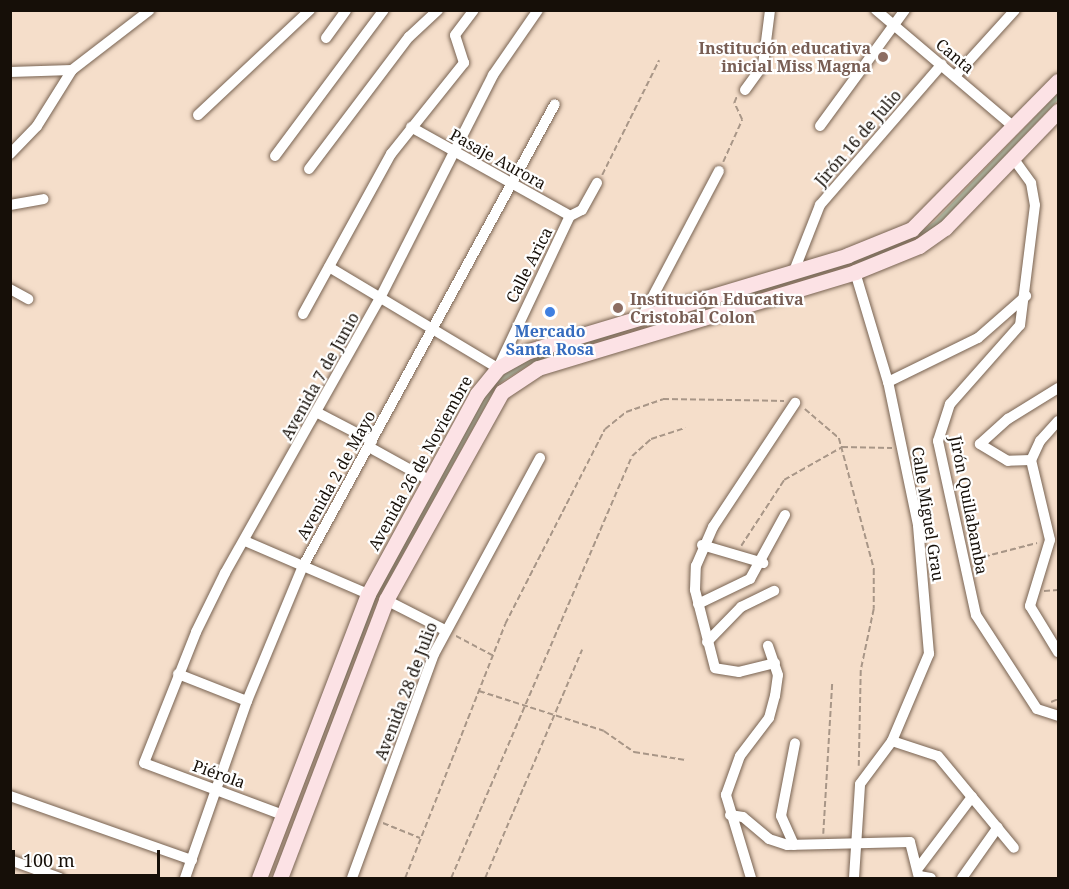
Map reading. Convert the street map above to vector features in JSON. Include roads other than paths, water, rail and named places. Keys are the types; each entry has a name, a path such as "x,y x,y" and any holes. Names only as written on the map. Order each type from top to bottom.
{"main road":[{"name":"Avenida 26 de Noviembre","path":"259,879 368,594 429,480 498,368 529,351 794,271 912,229 1059,81"},
{"path":"280,879 386,600 495,402 512,382 538,368 855,272 898,256 945,228 1059,111"},
{"path":"716,294 722,312"}],"street":[{"path":"10,154 37,126 72,70 150,10"},
{"path":"198,116 310,10"},
{"path":"326,38 345,10"},
{"path":"274,156 384,10"},
{"path":"309,169 409,37 438,10"},
{"path":"303,314 411,127 441,96 464,63 454,35 474,10"},
{"name":"Avenida 7 de Junio","path":"144,764 178,674 245,541 381,296 493,75 538,10"},
{"path":"745,90 763,64 771,10"},
{"name":"Canta","path":"876,10 956,75 1014,127"},
{"path":"820,126 905,10"},
{"path":"956,75 1015,10"},
{"name":"Jirón 16 de Julio","path":"794,271 820,205 942,64"},
{"path":"10,72 72,70"},
{"name":"Avenida 2 de Mayo","path":"185,879 219,789 247,701 303,565 435,328 555,104"},
{"name":"Pasaje Aurora","path":"411,127 570,216"},
{"name":"Jirón Quillabamba","path":"1013,158 1031,183 1035,205 1026,296 1020,326 975,371 940,423 938,441 976,615 1011,676 1037,709 1059,716"},
{"path":"642,317 719,171"},
{"name":"Calle Arica","path":"498,368 570,216 582,210 597,183"},
{"path":"10,205 43,200"},
{"path":"329,267 435,328 498,368"},
{"name":"Calle Miguel Grau","path":"855,272 888,382 924,562 928,654 892,741 860,784 856,843"},
{"path":"10,289 28,299"},
{"path":"888,382 978,338 1026,296"},
{"path":"1031,460 1008,461 980,444 1059,388"},
{"path":"775,663 720,672 707,642 698,604 696,566 702,545 795,404"},
{"path":"318,413 429,480"},
{"path":"1059,421 1040,441 1031,460 1050,540 1030,606 1059,652"},
{"name":"Avenida 28 de Julio","path":"352,879 445,630 540,458"},
{"path":"698,604 740,587 763,563 785,515"},
{"path":"245,541 368,594"},
{"path":"702,545 763,563"},
{"path":"707,642 741,607 774,591"},
{"path":"386,600 445,630"},
{"path":"750,879 726,795 732,773 769,718 778,675 768,646"},
{"path":"178,674 247,701"},
{"path":"892,741 938,756 1014,848"},
{"path":"794,845 781,816 795,743"},
{"name":"Piérola","path":"144,764 219,789 283,815"},
{"path":"10,796 192,860"},
{"path":"919,874 972,797"},
{"path":"730,815 743,817 777,843 794,845 910,842 919,874"},
{"path":"962,879 998,827"},
{"path":"854,879 856,843"},
{"path":"10,860 60,879"},
{"path":"919,874 931,879"}],"place":[{"name":"Institución educativa inicial Miss Magna","path":"883,57"},
{"name":"Institución Educativa Cristobal Colon","path":"618,308"},
{"name":"Mercado Santa Rosa","path":"550,312"}]}
